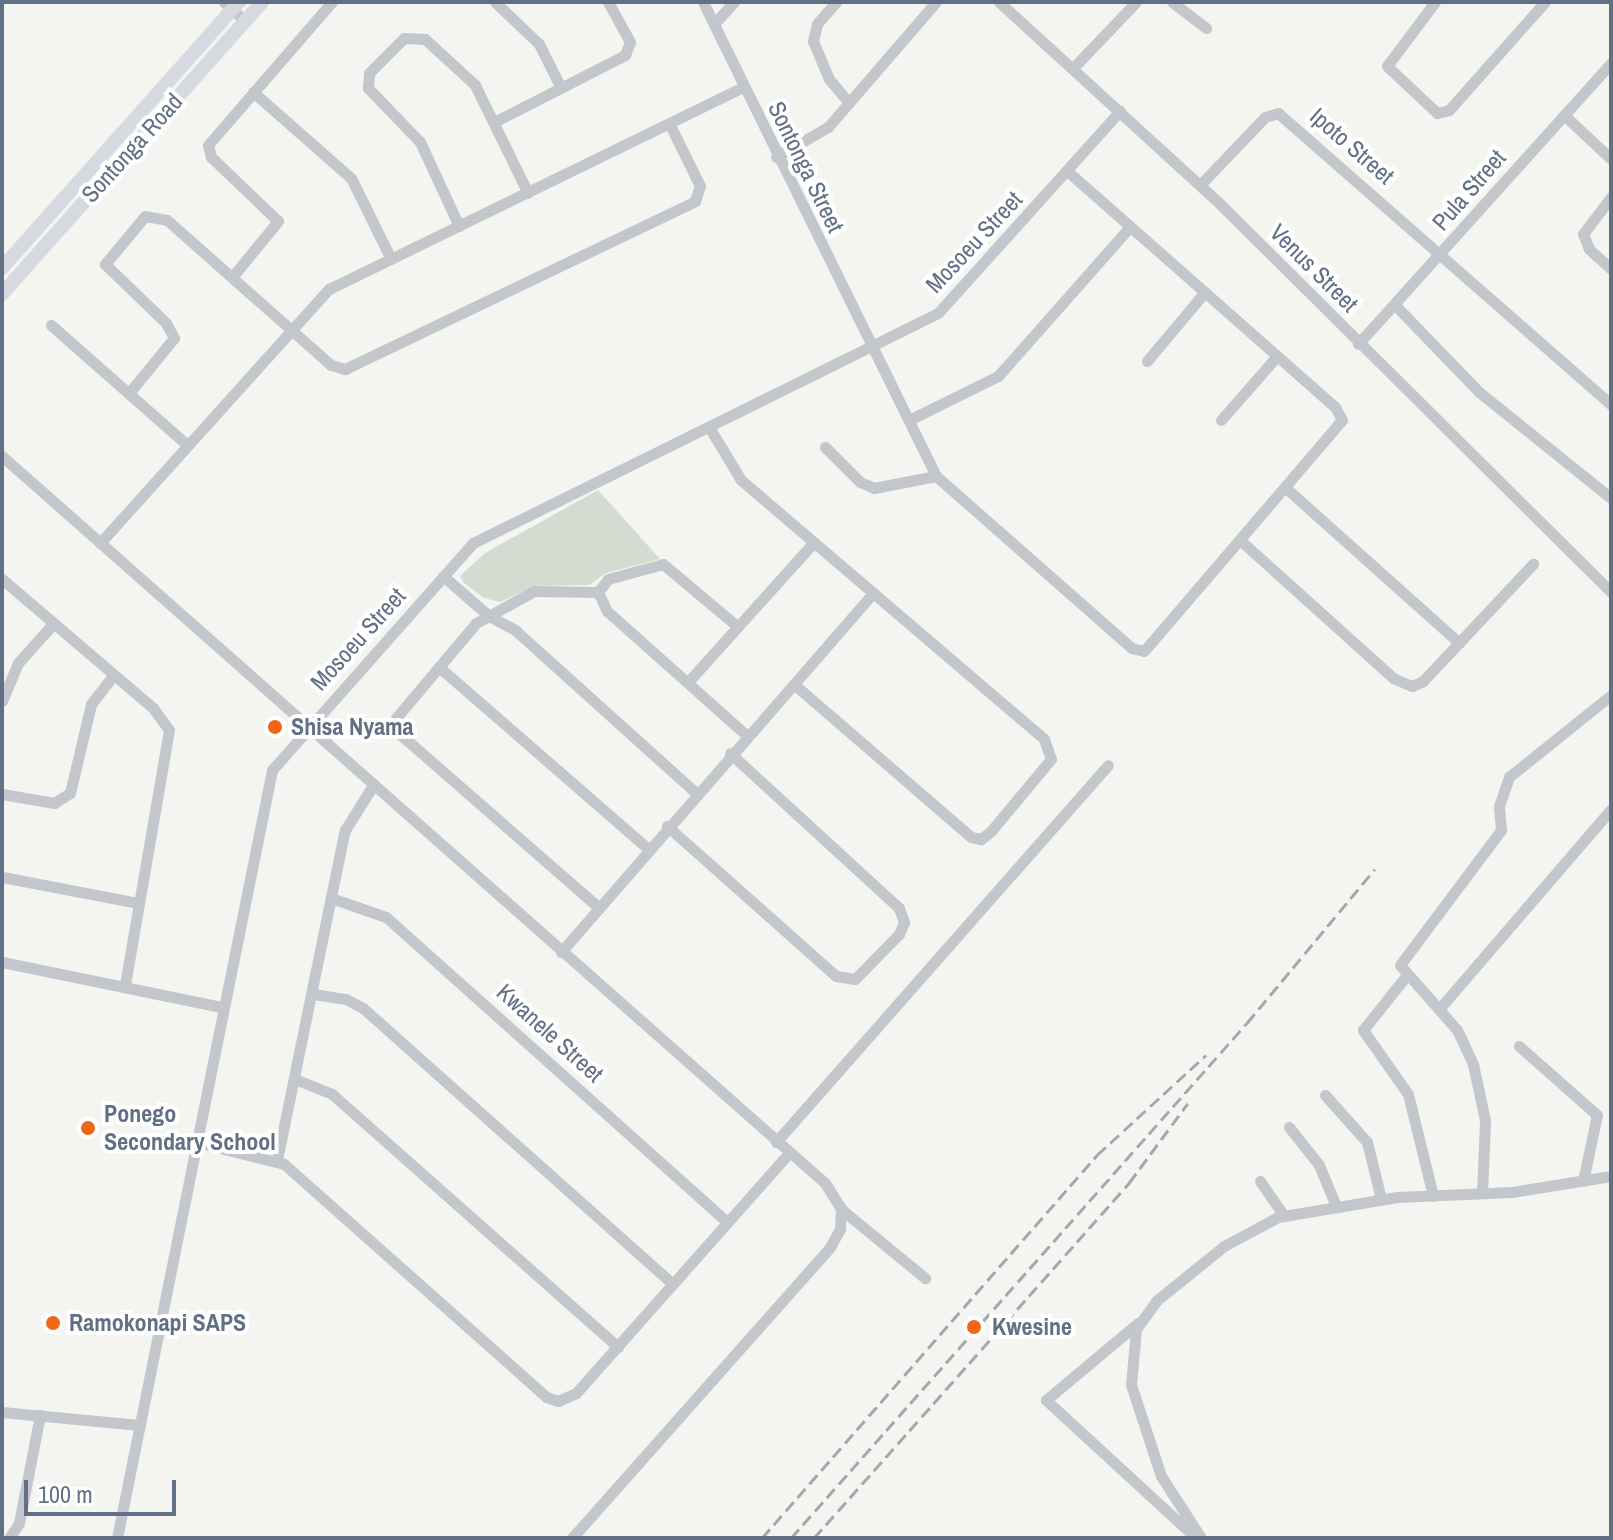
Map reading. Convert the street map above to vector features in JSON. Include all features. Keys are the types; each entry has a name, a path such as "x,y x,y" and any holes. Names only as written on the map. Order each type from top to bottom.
{"main road":[{"name":"Sontonga Road","path":"2,294 262,2"},
{"name":"Sontonga Road","path":"2,268 232,4"}],"street":[{"path":"233,276 278,221 207,148 332,2"},
{"path":"495,2 539,44 560,86"},
{"path":"494,122 560,86 617,61 630,42 608,2"},
{"name":"Sontonga Street","path":"703,2 776,157 936,476"},
{"path":"714,24 734,2"},
{"path":"836,2 817,24 813,41 829,79 849,103"},
{"name":"Venus Street","path":"999,2 1200,185 1611,592"},
{"path":"1073,68 1136,2"},
{"path":"1172,2 1206,28"},
{"path":"1435,2 1387,66 1437,113 1449,110 1545,2"},
{"path":"232,4 245,21"},
{"path":"776,157 815,138 849,103 928,5"},
{"path":"459,226 420,142 371,93 367,79 404,38 419,36 471,80 528,193"},
{"name":"Pula Street","path":"1358,344 1611,63"},
{"path":"100,543 329,289 743,87"},
{"path":"253,92 351,178 391,259"},
{"name":"Mosoeu Street","path":"117,1538 266,782 309,727 467,548 494,530 874,348 950,304 1120,111"},
{"name":"Ipoto Street","path":"1200,185 1265,117 1278,113 1442,254"},
{"path":"1564,115 1611,159"},
{"path":"129,393 174,338 166,323 106,267 106,258 139,220 151,214 162,217 233,276 331,365 345,369 691,204 700,186 669,123"},
{"path":"825,447 860,482 874,488 936,476 1138,651 1155,643 1342,420 1335,407 1068,172"},
{"path":"1611,197 1583,234 1589,249 1611,269"},
{"path":"909,420 998,376 1130,227"},
{"path":"1442,254 1611,405"},
{"path":"1147,361 1205,292"},
{"path":"1395,305 1479,392 1611,498"},
{"path":"51,325 187,445"},
{"path":"1221,420 1277,356"},
{"path":"709,427 735,473 1044,739 1052,755 1047,769 991,831 981,839 971,837 794,684"},
{"path":"2,456 832,1191 841,1209 925,1278"},
{"path":"1287,489 1459,643"},
{"path":"1241,541 1403,685 1423,681 1533,564"},
{"path":"688,682 813,543"},
{"path":"597,906 397,730 398,714 476,623 534,591 598,592 614,577 667,565 737,626"},
{"path":"443,576 489,616 515,630 696,793"},
{"path":"2,579 159,714 170,737 125,986"},
{"path":"598,592 607,611 746,735"},
{"path":"561,952 647,848 873,593"},
{"path":"2,701 18,663 53,624"},
{"path":"439,667 647,848"},
{"path":"2,794 54,803 70,793 91,704 113,676"},
{"path":"1482,1193 1486,1131 1479,1083 1457,1030 1440,1008 1400,969 1403,960 1501,830 1499,806 1509,777 1611,695"},
{"path":"667,826 836,976 855,979 899,934 904,922 899,908 730,753"},
{"path":"776,1142 1108,765"},
{"path":"277,1160 348,824 374,784"},
{"path":"1440,1008 1611,809"},
{"path":"2,877 138,903"},
{"name":"Kwanele Street","path":"331,898 386,917 727,1222"},
{"path":"2,962 222,1007"},
{"path":"1406,976 1363,1030 1408,1094 1433,1196"},
{"path":"313,994 346,999 363,1008 673,1284"},
{"path":"1519,1046 1597,1115 1583,1181"},
{"path":"295,1079 332,1094 618,1347"},
{"path":"1325,1095 1367,1142 1381,1199"},
{"path":"1289,1127 1319,1165 1336,1206"},
{"path":"196,1142 277,1160 552,1400 570,1398 789,1153"},
{"path":"1199,1538 1046,1400 1141,1321 1156,1301 1224,1246 1284,1216 1381,1199 1482,1193 1611,1176"},
{"path":"1260,1181 1284,1216"},
{"path":"572,1538 830,1247 840,1229 841,1209"},
{"path":"1141,1321 1131,1353 1134,1395 1161,1476 1199,1538"},
{"path":"2,1412 139,1425"},
{"path":"9,1538 19,1523 40,1415"}],"shaded area":[{"path":"598,490 660,559 606,573 589,585 534,586 500,602 484,598 464,583 460,576 485,553"}],"railway":[{"path":"791,1538 1247,1023 1375,869"},
{"path":"762,1538 1097,1155 1206,1055"},
{"path":"814,1538 1129,1183 1188,1103"}],"place":[{"name":"Shisa Nyama","path":"275,727"},
{"name":"Ponego Secondary School","path":"88,1128"},
{"name":"Ramokonapi SAPS","path":"53,1323"},
{"name":"Kwesine","path":"974,1327"}]}
